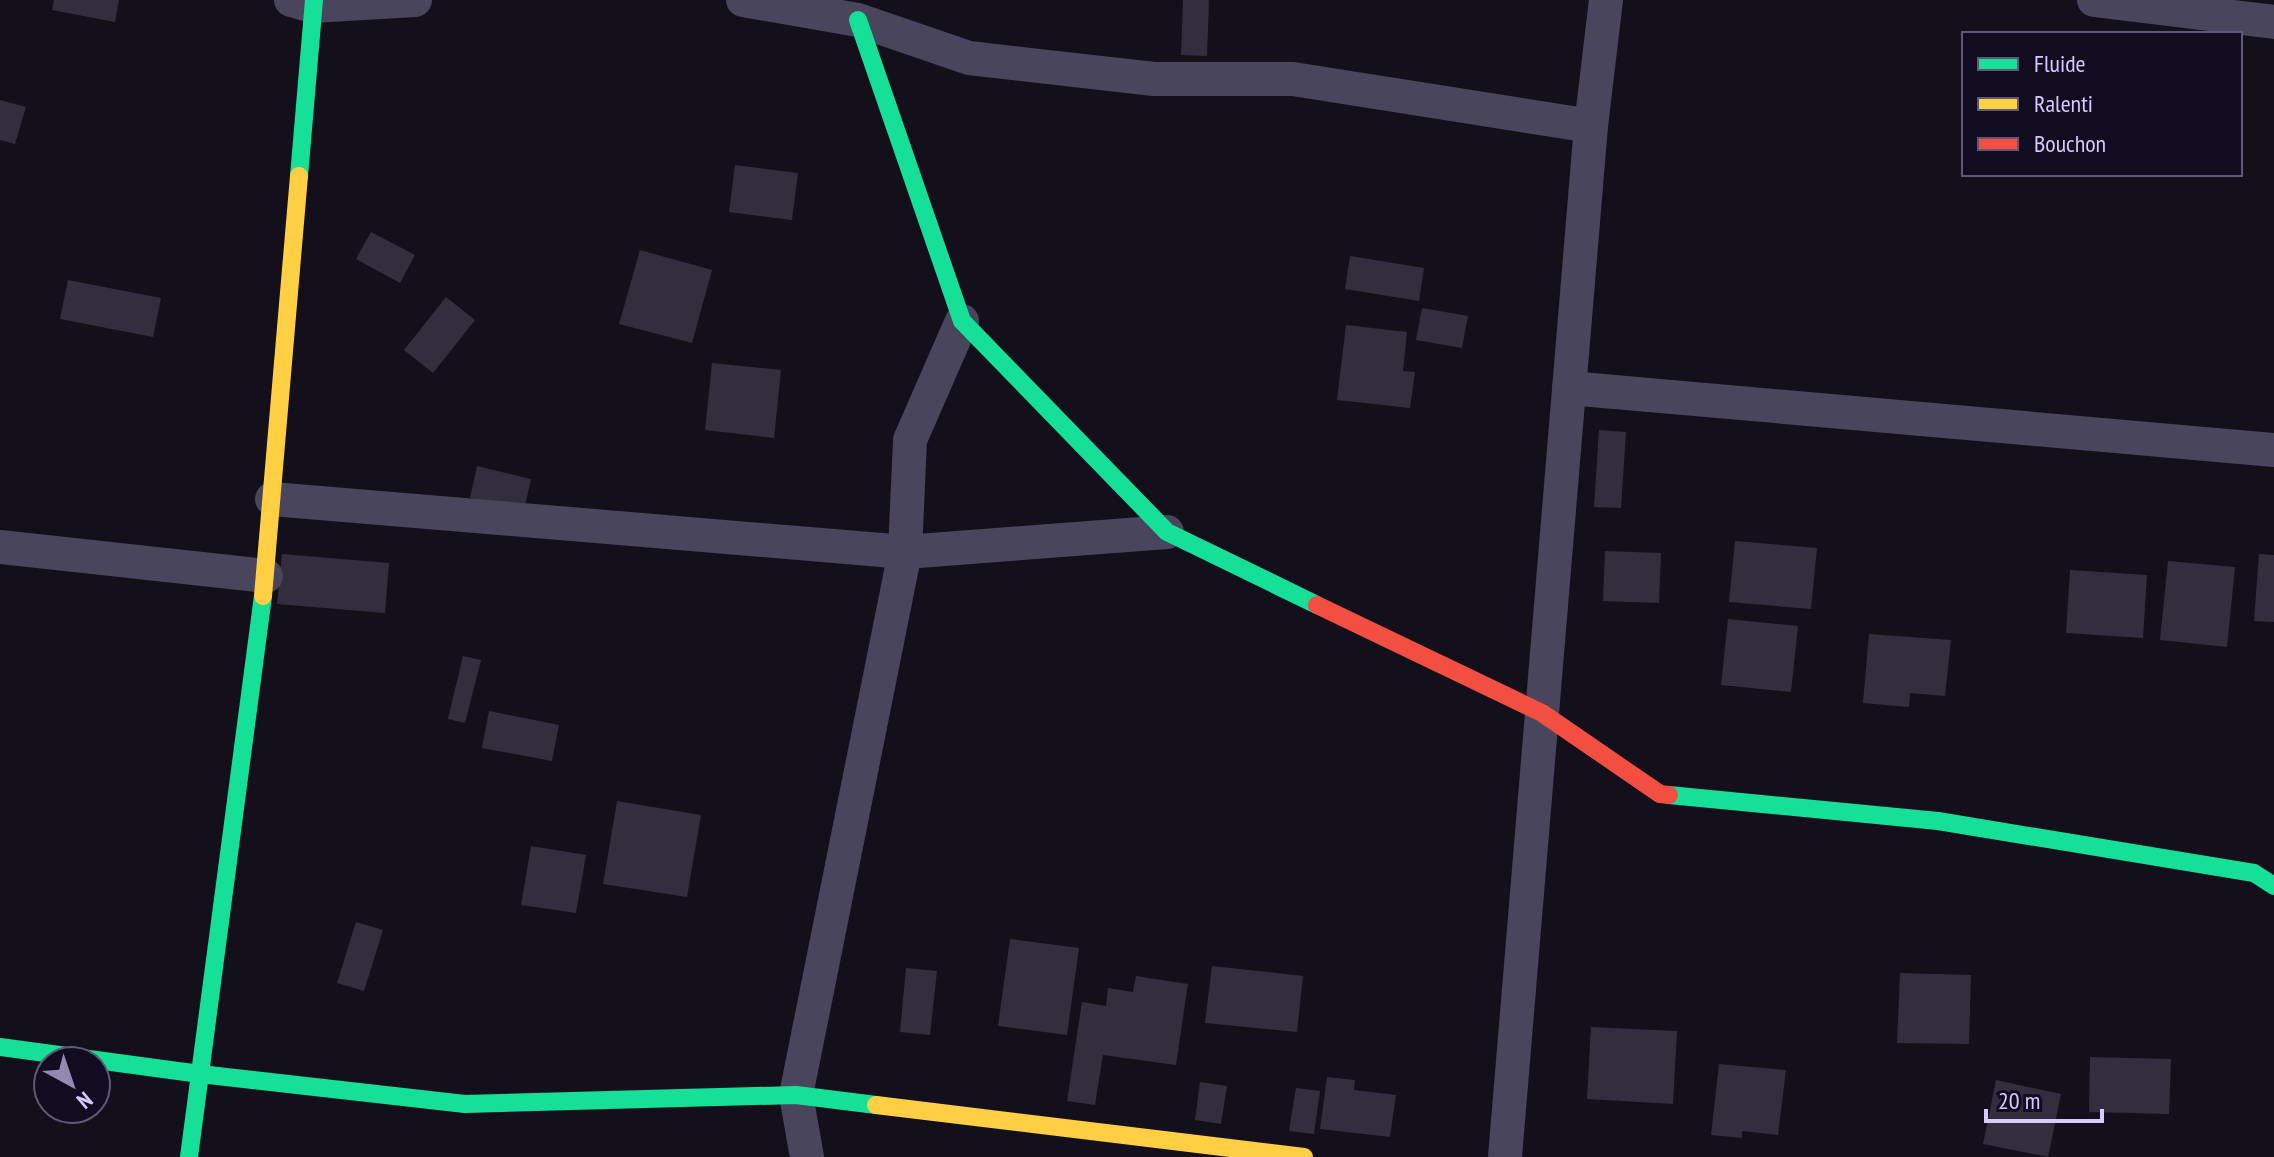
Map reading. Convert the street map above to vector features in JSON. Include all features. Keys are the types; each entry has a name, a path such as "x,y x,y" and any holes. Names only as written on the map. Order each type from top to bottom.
{"street":[{"path":"189,1157 266,576 306,2 415,0"},
{"path":"743,0 858,20 969,58 1154,79 1293,79 1591,126"},
{"path":"1505,1157 1591,126 1606,0"},
{"path":"2094,0 2274,22"},
{"path":"858,20 962,321 1167,532 1542,713 1660,794 1938,821 2267,878"},
{"path":"807,1157 796,1095 905,552 910,440 962,321"},
{"path":"1569,388 2274,450"},
{"path":"272,499 905,552 1167,532"},
{"path":"0,547 266,576"},
{"path":"0,1047 200,1074 465,1104 796,1095 1304,1157"}],"building":[{"path":"54,0 119,0 115,22 52,10"},
{"path":"1183,0 1209,0 1207,56 1181,55"},
{"path":"0,100 26,107 15,144 0,140"},
{"path":"735,165 798,173 792,220 729,212"},
{"path":"371,232 415,255 400,283 356,259"},
{"path":"640,250 712,270 692,343 619,324"},
{"path":"1350,256 1424,268 1419,301 1345,289"},
{"path":"68,280 161,298 153,337 60,319"},
{"path":"446,297 475,320 433,373 404,350"},
{"path":"1422,308 1468,316 1462,348 1416,340"},
{"path":"1346,325 1407,332 1403,371 1415,372 1410,408 1337,400"},
{"path":"712,363 781,370 774,438 705,430"},
{"path":"1599,430 1626,432 1621,508 1594,507"},
{"path":"477,466 531,479 524,510 470,498"},
{"path":"1735,541 1817,548 1811,609 1729,602"},
{"path":"1605,551 1661,553 1659,603 1603,601"},
{"path":"282,554 389,563 385,613 277,604"},
{"path":"2259,554 2274,555 2274,622 2254,621"},
{"path":"2168,561 2235,567 2227,647 2160,640"},
{"path":"2070,570 2147,575 2143,638 2066,633"},
{"path":"1728,619 1798,626 1791,692 1721,685"},
{"path":"1869,634 1951,640 1945,696 1910,693 1909,707 1863,703"},
{"path":"463,656 481,660 465,723 448,719"},
{"path":"489,711 559,725 552,761 482,748"},
{"path":"617,801 701,815 687,897 603,884"},
{"path":"531,846 586,855 576,913 521,905"},
{"path":"356,922 383,930 364,991 337,983"},
{"path":"1010,939 1079,948 1067,1035 998,1026"},
{"path":"1212,966 1303,976 1297,1032 1205,1023"},
{"path":"906,968 937,971 930,1035 900,1032"},
{"path":"1900,973 1971,975 1969,1044 1897,1043"},
{"path":"1136,976 1188,984 1176,1065 1103,1055 1095,1105 1067,1101 1082,1002 1106,1006 1108,988 1133,992"},
{"path":"1591,1027 1677,1031 1673,1104 1587,1099"},
{"path":"2090,1057 2171,1059 2169,1114 2089,1112"},
{"path":"1719,1064 1786,1070 1778,1135 1742,1131 1742,1138 1711,1135"},
{"path":"1327,1077 1355,1080 1354,1090 1396,1095 1390,1137 1320,1129"},
{"path":"1996,1080 2061,1094 2048,1157 1983,1144"},
{"path":"1200,1082 1227,1086 1221,1124 1195,1120"},
{"path":"1296,1088 1320,1091 1314,1134 1289,1131"}],"traffic: fast":[{"path":"299,176 314,0"},
{"path":"858,20 962,321 1167,532 1317,605"},
{"path":"189,1157 263,596"},
{"path":"1669,795 1938,821 2254,873 2274,886"},
{"path":"0,1047 200,1074 465,1104 796,1095 876,1105"}],"traffic: slow":[{"path":"263,596 299,176"},
{"path":"876,1105 1304,1157"}],"traffic: jam":[{"path":"1317,605 1542,713 1660,794 1669,795"}]}
